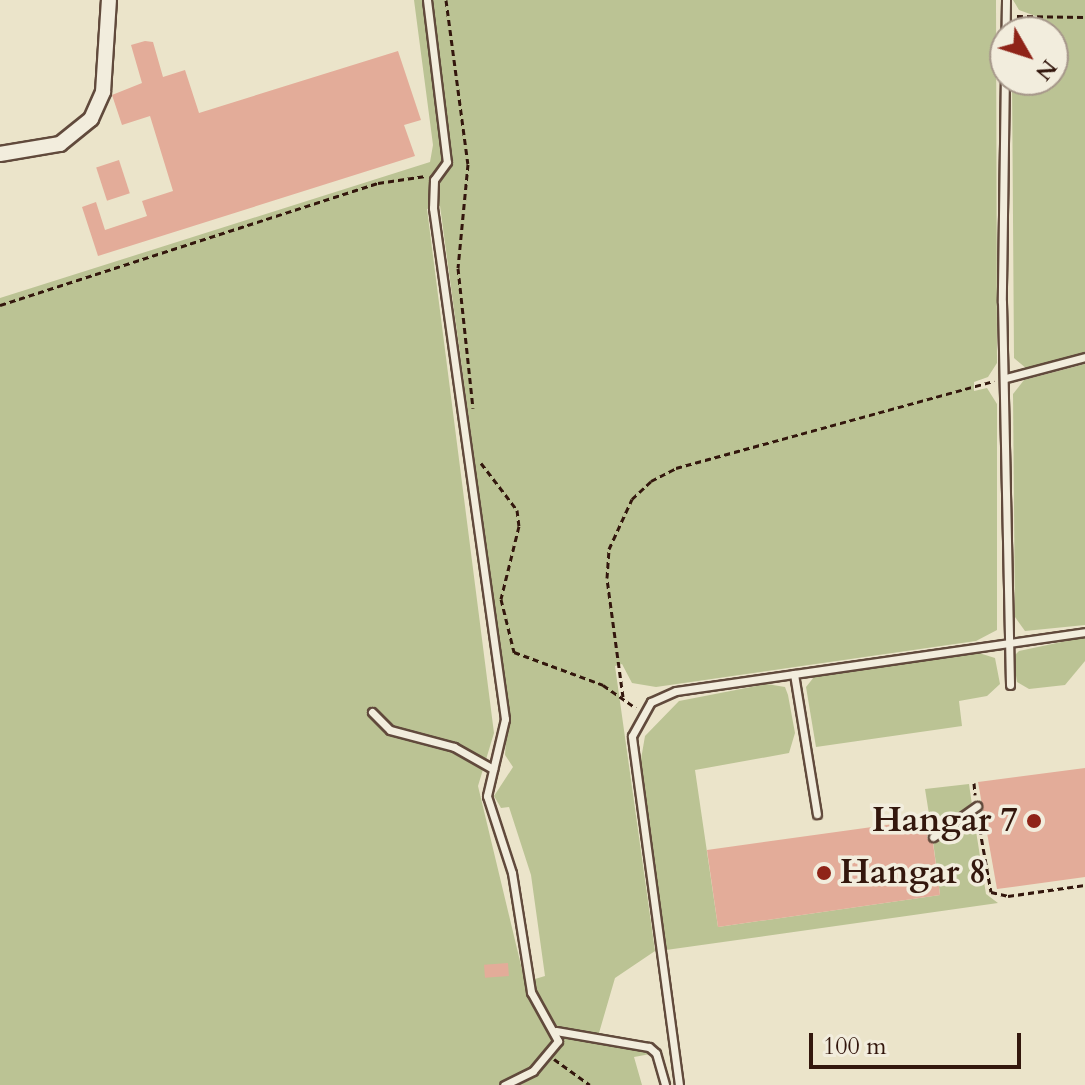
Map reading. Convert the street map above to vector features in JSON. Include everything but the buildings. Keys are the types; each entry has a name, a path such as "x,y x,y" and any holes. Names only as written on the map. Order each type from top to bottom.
{"street":[{"path":"0,154 60,144 91,119 103,92 109,0"}],"lane":[{"path":"427,0 447,162 434,180 433,208 466,465 505,719 487,796 512,873 531,992 556,1031 558,1041 550,1056 504,1085"},
{"path":"1006,0 1007,644 1010,685"},
{"path":"1006,378 1085,357"},
{"path":"679,1085 632,736 651,702 676,691 1085,632"},
{"path":"794,674 817,814"},
{"path":"372,712 390,730 454,747 493,769"},
{"path":"933,837 977,806"},
{"path":"556,1031 649,1047 656,1053 665,1085"}],"path":[{"path":"446,0 468,164 458,268 474,415"},
{"path":"1004,15 1085,17"},
{"path":"0,305 378,183 428,176 434,180"},
{"path":"623,697 607,578 609,549 632,499 651,481 676,468 1006,378"},
{"path":"478,452 486,476 517,510 519,526 501,599 514,652 529,661 545,660 623,697 643,712"},
{"path":"974,783 991,892 1008,896 1085,885"},
{"path":"550,1056 590,1085"}],"green space":[{"path":"414,0 996,0 996,16 989,16 989,96 996,96 997,363 988,377 974,382 974,391 987,388 997,404 997,630 976,641 656,687 632,683 622,664 615,666 655,951 615,978 599,1033 649,1042 656,1053 634,1057 642,1085 0,1085 0,298 430,162 433,145","holes":["440,206 508,708 505,755 513,767 494,796 501,808 509,807 531,875 545,976 525,982 478,786 494,733 427,209"]},
{"path":"1013,0 1085,0 1085,353 1027,369 1014,358 1012,96 1069,96 1069,16 1036,16 1019,10"},
{"path":"1085,364 1085,625 1025,631 1015,617 1013,394 1024,380"},
{"path":"1085,637 1085,661 1065,685 1029,689 1017,682 1013,657 1019,651"},
{"path":"979,653 995,658 1000,684 987,696 959,701 962,726 816,747 806,687 814,677"},
{"path":"767,684 785,687 788,695 795,733 789,753 695,770 718,927 940,895 933,841 973,812 986,894 998,903 666,950 640,765 645,736 679,701"},
{"path":"969,784 972,805 932,833 925,789"}],"place":[{"name":"Hangar 7","path":"1034,821"},
{"name":"Hangar 8","path":"824,873"}]}
